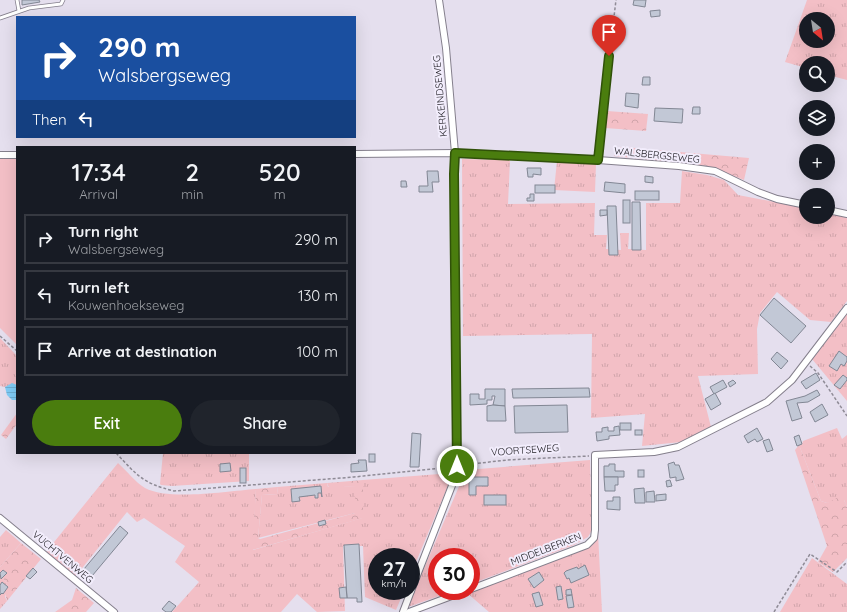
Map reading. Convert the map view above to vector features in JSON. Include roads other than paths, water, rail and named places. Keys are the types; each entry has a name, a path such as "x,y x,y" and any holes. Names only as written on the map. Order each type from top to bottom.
{"street":[{"name":"KERKEINDSEWEG","path":"420,568 453,483 457,466 455,153 446,48 438,0"},
{"path":"598,160 609,56"},
{"name":"WALSBERGSEWEG","path":"356,154 455,153 598,160 679,166 716,171 758,192 777,199 799,204"},
{"path":"0,155 16,155"},
{"path":"835,211 847,214"},
{"name":"MIDDELBERKEN","path":"480,586 587,545 594,538 595,455 654,452 678,447 691,442 767,402 792,380 847,308"},
{"name":"VUCHTVENWEG","path":"0,518 114,612"},
{"name":"KERKEINDSEWEG","path":"403,612 408,600"},
{"path":"409,612 441,600"}],"lane":[{"path":"17,0 19,11"},
{"path":"0,18 19,11 61,4 63,0"}],"water":[{"path":"12,383 16,385 16,400 12,400 7,395 5,387"}]}
